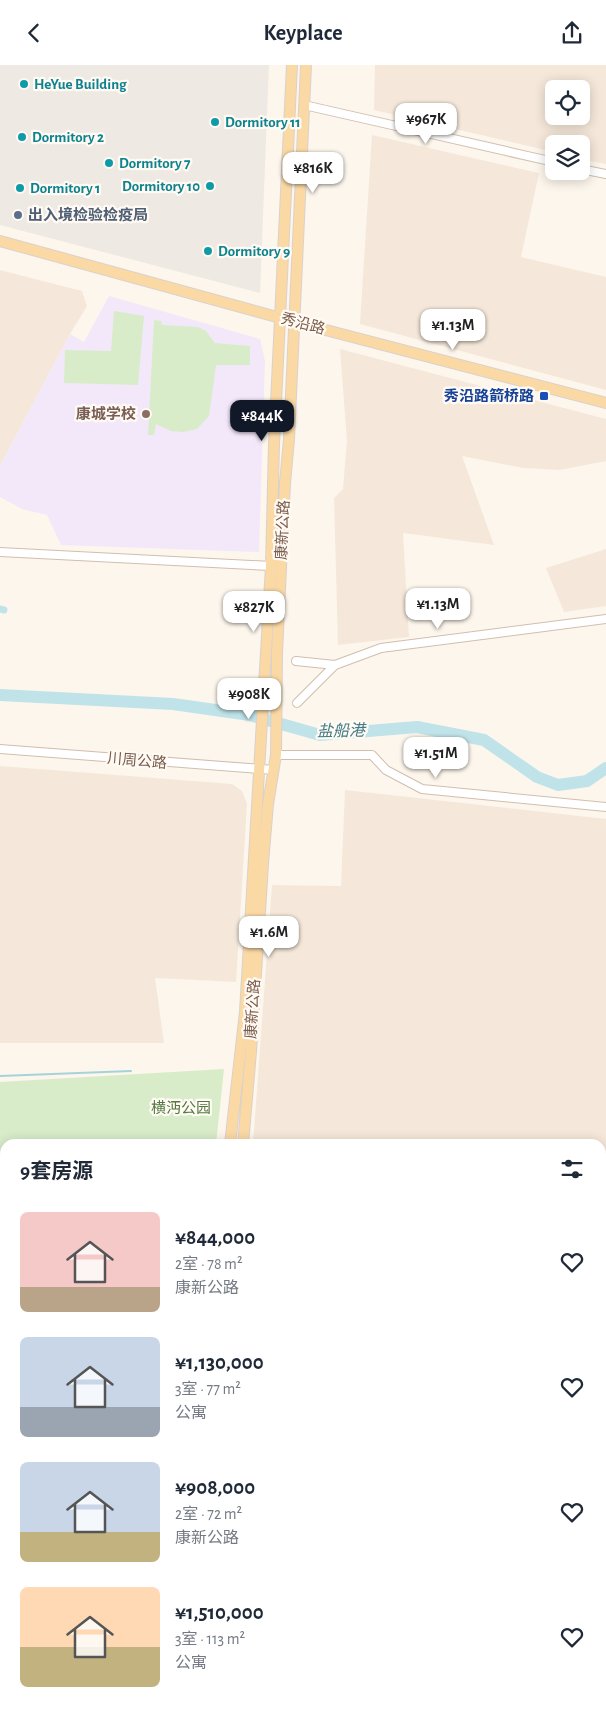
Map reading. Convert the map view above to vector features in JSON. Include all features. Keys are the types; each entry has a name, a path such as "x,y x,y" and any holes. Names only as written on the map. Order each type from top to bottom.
{"main road":[{"name":"康新公路","path":"231,1139 245,1012 271,566 274,445 292,65"},
{"name":"康新公路","path":"243,1139 263,863 268,804 276,751 276,653 306,65"},
{"name":"秀沿路","path":"0,241 294,322 606,403"}],"street":[{"path":"304,105 545,160"},
{"path":"590,171 606,174"},
{"path":"0,552 271,566"},
{"path":"296,661 335,665 382,649 606,619"},
{"path":"297,703 335,665"},
{"name":"川周公路","path":"0,749 274,770"},
{"path":"276,751 372,755 386,770 422,789 606,807"}],"shaded area":[{"path":"0,65 269,65 260,293 0,225"},
{"path":"375,65 606,65 606,164 590,161 590,135 545,135 545,150 374,110"},
{"path":"372,135 539,173 521,257 606,277 606,390 360,324"},
{"path":"0,270 82,291 87,306 70,334 0,466"},
{"name":"康城学校","path":"109,296 260,339 265,361 259,552 61,545 47,515 22,509 0,497 0,466 70,334 84,342"},
{"path":"340,349 606,419 606,461 560,470 523,468 462,456 494,545 403,533 409,637 338,645 334,498 343,489 347,441"},
{"path":"606,549 606,606 564,612 546,568"},
{"path":"0,766 232,784 242,791 247,804 236,982 155,978 164,1043 0,1043"},
{"path":"345,790 606,819 606,1139 253,1139 272,885 341,886"}],"green space":[{"path":"114,311 144,316 138,385 64,383 65,350 111,351"},
{"path":"154,320 161,321 162,325 198,327 206,331 215,343 250,346 250,365 216,365 209,416 197,429 183,432 171,431 156,424 154,435 148,435"},
{"name":"横沔公园","path":"224,1069 217,1139 0,1139 0,1082"}],"waterway":[{"path":"0,609 4,610"},
{"name":"盐船港","path":"0,695 173,704 250,715 320,735 417,727 484,740 537,777 558,785 587,781 606,768"},
{"path":"0,1076 131,1071"}],"place":[{"name":"HeYue Building","path":"24,84"},
{"name":"Dormitory 11","path":"215,122"},
{"name":"Dormitory 2","path":"22,137"},
{"name":"Dormitory 7","path":"109,163"},
{"name":"Dormitory 10","path":"210,186"},
{"name":"Dormitory 1","path":"20,188"},
{"name":"出入境检验检疫局","path":"18,215"},
{"name":"Dormitory 9","path":"208,251"},
{"name":"秀沿路箭桥路","path":"544,396"},
{"name":"康城学校","path":"146,414"}]}
